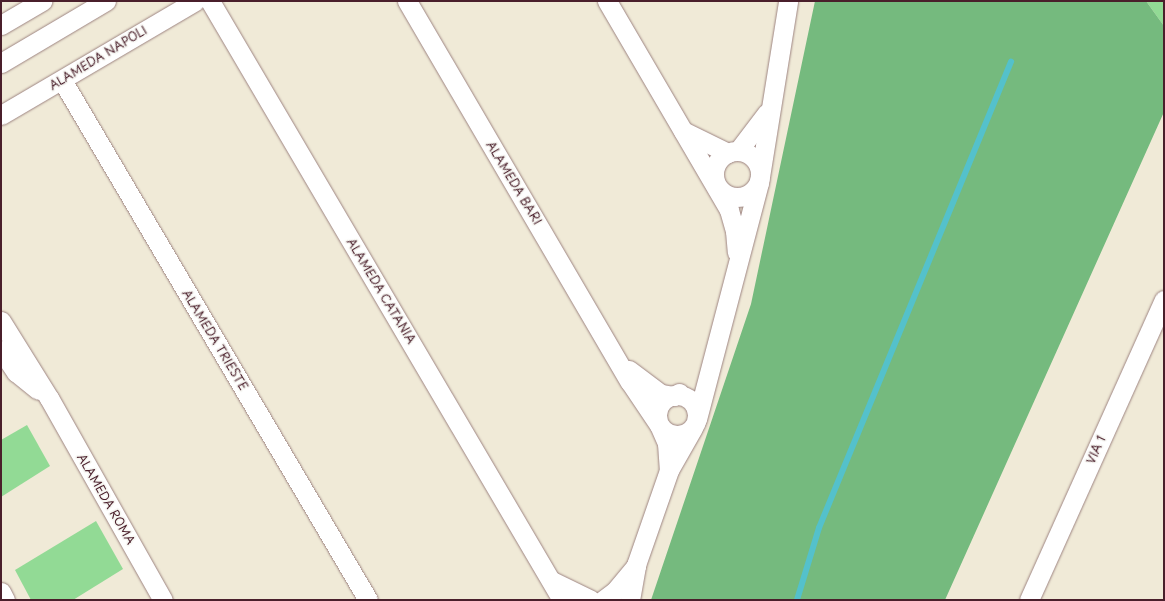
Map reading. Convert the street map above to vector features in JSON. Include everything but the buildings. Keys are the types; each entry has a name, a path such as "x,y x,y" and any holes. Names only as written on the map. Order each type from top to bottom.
{"street":[{"path":"1,25 42,1"},
{"path":"1,63 106,1"},
{"name":"ALAMEDA NAPOLI","path":"1,115 195,1"},
{"name":"ALAMEDA CATANIA","path":"210,1 562,600"},
{"name":"ALAMEDA BARI","path":"407,1 621,364 637,394 659,425"},
{"path":"607,1 682,130 718,188 736,197 746,196 759,183 760,170 756,161 748,154 733,152 682,130"},
{"path":"630,600 636,565 669,470 695,423 711,359 738,264 759,183 788,1"},
{"name":"ALAMEDA TRIESTE","path":"62,80 368,600"},
{"path":"738,264 735,231 729,210 714,178 715,168 720,158 733,152 770,110"},
{"name":"VIA 1","path":"1029,600 1159,325 1164,300"},
{"name":"ALAMEDA ROMA","path":"1,321 48,398 163,600"},
{"name":"ALAMEDA ROMA","path":"1,350 16,372 48,398"},
{"path":"674,396 698,378 711,359"},
{"name":"ALAMEDA BARI","path":"621,364 647,386 661,394 674,396"},
{"path":"659,425 665,432 674,436 685,434 695,423 693,403 681,396 674,396 667,398 658,409 659,425 667,443 669,470"},
{"path":"603,600 615,591 636,565"},
{"path":"552,581 591,600"},
{"path":"1,592 5,600"}],"green space":[{"path":"815,1 1146,1 1164,26 1164,112 945,600 651,600 751,304"},
{"path":"1146,1 1164,1 1164,26"},
{"path":"27,425 50,466 1,497 1,440"},
{"path":"96,521 123,569 73,600 31,600 15,570"}],"waterway":[{"path":"797,600 819,528 1011,62"}]}
